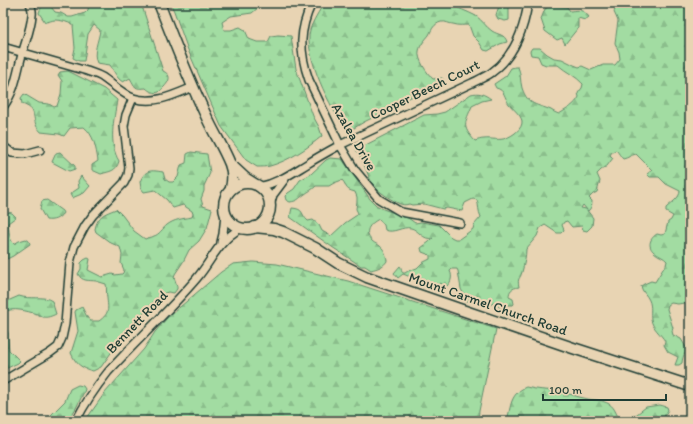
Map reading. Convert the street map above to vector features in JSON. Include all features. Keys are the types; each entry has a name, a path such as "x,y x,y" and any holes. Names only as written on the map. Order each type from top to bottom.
{"main road":[{"path":"159,3 193,87 231,165 245,178 256,185 265,191 268,198 269,208 266,219 261,224 248,229 234,225 229,221 225,214 224,200 227,194 231,188 238,184 245,183 256,185"},
{"path":"231,165 231,188"},
{"name":"Mount Carmel Church Road","path":"269,208 272,219 283,232"},
{"name":"Mount Carmel Church Road","path":"255,227 274,229 283,232 315,248 338,263 367,277 466,312 690,386"}],"street":[{"path":"3,107 9,99 17,78 22,52 28,37 33,14 30,3"},
{"name":"Azalea Drive","path":"312,3 303,27 301,39 302,59 308,80 340,145 355,170 379,200 401,212 460,224"},
{"name":"Cooper Beech Court","path":"340,145 491,73 507,59 518,41 528,3"},
{"path":"3,47 100,76 133,98 157,100 169,97 193,87"},
{"path":"3,381 58,347 62,338 65,324 70,263 74,247 85,226 93,215 124,183 128,174 129,168 124,126 126,115 133,98"},
{"path":"256,185 273,183 286,177 319,156 340,145"},
{"path":"3,146 12,152 25,154 40,150"},
{"path":"269,208 273,195 286,177"},
{"name":"Bennett Road","path":"221,244 225,214"},
{"name":"Bennett Road","path":"76,421 97,386 108,372 197,277 221,244 234,232 241,228"}],"green space":[{"path":"48,3 55,12 72,17 85,13 88,10 89,3 141,3 163,71 169,76 168,82 159,92 155,93 146,88 137,88 130,78 123,82 121,81 110,65 97,63 95,51 100,30 94,25 88,34 84,61 79,61 73,58 75,48 73,25 57,20 45,22 39,13 42,6"},
{"path":"170,3 275,3 259,7 252,13 231,16 222,22 224,30 231,30 240,27 245,30 249,39 257,42 268,42 271,36 291,36 296,69 322,136 298,154 270,166 257,167 246,160 221,126 188,50"},
{"path":"324,3 450,3 476,16 492,31 505,37 507,42 488,51 484,50 473,36 469,25 457,25 444,22 437,24 422,45 419,54 423,66 433,79 442,78 444,81 400,102 354,128 346,129 326,96 314,67 311,53 309,40 310,30"},
{"path":"500,3 509,3 509,20 505,21 498,19 496,15"},
{"path":"616,3 690,3 690,302 678,304 671,303 668,305 667,309 673,328 673,335 681,339 687,349 683,356 682,363 679,365 675,365 678,357 668,352 664,345 665,341 653,325 650,303 641,286 651,281 655,282 666,265 667,261 652,250 650,242 657,234 665,234 668,222 673,216 666,212 666,208 677,198 680,191 666,184 659,177 650,177 647,174 652,170 636,154 623,159 616,150 612,152 610,155 613,158 607,166 597,174 600,181 597,192 589,198 592,201 591,207 588,211 583,205 581,208 586,209 593,218 592,226 587,231 583,230 582,226 572,227 567,221 562,225 564,230 561,233 557,233 545,225 540,228 537,236 526,249 518,284 519,287 510,291 509,297 513,299 514,304 503,307 499,307 496,302 487,305 486,301 484,300 480,303 476,296 465,302 457,269 452,269 450,271 451,280 445,287 441,283 433,287 427,287 424,279 415,276 403,274 398,278 394,273 400,266 402,272 405,273 417,268 422,263 430,259 430,255 422,252 421,248 433,238 426,238 414,229 404,228 395,231 388,231 385,230 384,225 379,219 372,223 368,228 369,238 383,249 387,261 382,266 371,270 365,266 361,266 290,217 292,208 299,209 308,221 313,220 319,225 322,231 331,236 345,223 357,215 357,197 355,192 347,188 342,180 329,186 316,186 298,200 290,202 286,200 285,196 294,189 300,180 311,174 326,160 330,158 342,159 370,199 376,205 408,218 415,223 421,222 439,225 451,237 459,239 473,229 474,225 481,217 477,200 473,199 465,203 462,211 447,208 443,209 424,204 400,204 386,196 375,187 356,150 424,115 445,112 474,93 481,94 491,99 482,101 472,106 466,121 466,128 475,141 483,139 504,139 511,136 521,127 522,121 519,114 509,104 503,92 496,88 494,84 506,76 511,68 515,67 518,67 519,69 522,88 527,98 534,104 559,114 570,107 577,100 579,97 578,93 583,84 558,65 546,65 541,63 538,56 531,55 530,51 532,48 540,48 554,58 562,59 579,67 582,66 591,70 603,65 615,65 620,59 615,43 618,21 614,12"},
{"path":"551,5 567,7 570,11 581,11 589,17 585,20 578,18 578,28 565,44 562,38 557,40 545,31 541,19 545,9"},
{"path":"68,71 104,89 117,100 113,123 113,139 119,161 118,165 112,170 101,174 92,170 92,165 98,161 94,142 84,127 70,128 64,136 41,132 35,123 33,113 30,108 22,104 21,98 24,94 39,103 49,104 54,107 57,106 61,94 62,81 58,75 60,72"},
{"path":"60,152 75,166 75,169 69,171 52,162 56,153"},
{"path":"191,152 207,154 210,173 204,186 201,199 203,206 212,209 207,228 199,241 189,250 175,274 174,277 177,289 174,293 168,292 157,298 120,340 101,367 93,371 79,365 71,353 78,331 76,310 82,307 90,321 99,321 108,311 106,284 86,280 80,277 78,274 81,269 81,263 88,258 90,259 88,270 102,277 112,274 122,274 124,270 121,263 122,255 120,247 111,243 96,232 96,224 105,214 116,209 134,231 145,239 158,234 167,225 173,222 192,217 192,211 183,205 173,208 167,200 155,190 144,192 141,188 140,182 146,173 152,171 163,172 165,179 169,182 173,182 178,177 181,165 186,163 187,154"},
{"path":"81,176 90,186 84,193 72,198 70,194 79,188 78,181"},
{"path":"47,200 62,211 63,213 58,218 46,220 40,209 42,201"},
{"path":"3,213 12,213 16,217 8,223 12,242 14,244 26,239 30,244 7,259 7,253 3,251"},
{"path":"253,262 277,264 348,281 496,329 478,421 85,421 104,394 144,349 155,332 167,318 221,272 233,264"},
{"path":"19,296 49,299 52,301 56,314 50,317 43,317 20,310 3,312 3,303"},
{"path":"3,324 8,333 9,350 20,361 3,370"},
{"path":"78,385 83,386 85,389 68,421 45,421 65,401 70,389"},
{"path":"526,387 557,391 604,402 613,408 621,421 507,421 514,397"},
{"path":"660,405 667,407 668,410 661,421 628,421 646,407"}]}
